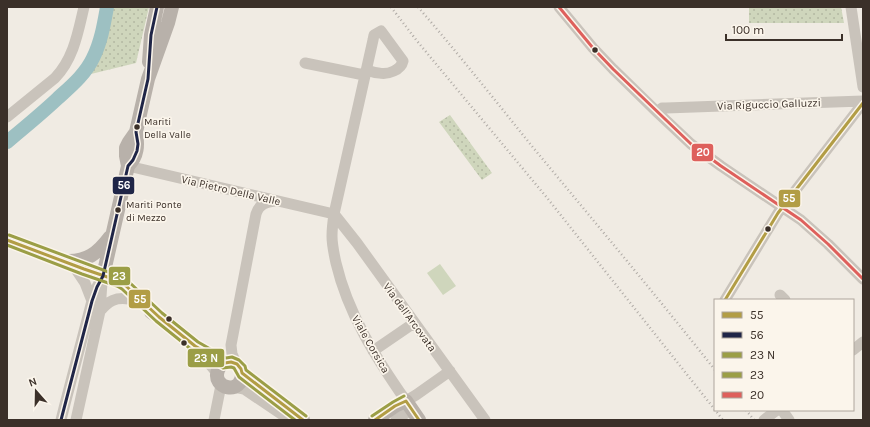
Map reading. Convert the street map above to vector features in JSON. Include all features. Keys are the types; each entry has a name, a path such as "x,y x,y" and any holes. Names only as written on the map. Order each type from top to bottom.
{"main road":[{"path":"148,79 151,35 157,7"},
{"path":"103,276 111,235 128,166 126,148 136,132 148,79 168,23 172,7"},
{"path":"67,263 91,256 103,246 111,235"},
{"path":"7,240 119,281 159,317 229,374 303,420"},
{"path":"103,276 129,298 159,317"},
{"path":"375,420 395,406 412,410"}],"street":[{"path":"7,117 59,74 74,48 84,7"},
{"path":"559,7 604,60 692,144 721,166 811,228 863,279"},
{"path":"851,7 863,88"},
{"name":"Viale Corsica","path":"305,63 365,72 334,214 332,239 339,275 350,307 374,351 412,410"},
{"path":"726,299 782,207 863,102"},
{"name":"Via Riguccio Galluzzi","path":"661,116 662,108 675,107 863,102"},
{"name":"Via Pietro Della Valle","path":"128,166 334,214"},
{"path":"214,420 229,374 231,346 256,214 259,207 265,203 279,201"},
{"name":"Via dell'Arcovata","path":"334,214 485,420"},
{"path":"332,239 342,233 346,233 351,236"},
{"path":"67,263 85,283 92,302"},
{"path":"61,420 92,302 97,287 103,276"},
{"path":"76,420 100,311 103,276"},
{"path":"100,311 105,304 115,299 129,298"},
{"path":"374,351 414,323"},
{"path":"854,349 863,342"},
{"path":"396,420 412,410 416,395 450,371"},
{"path":"229,374 244,389 290,420"},
{"path":"764,420 776,411"},
{"path":"783,411 789,420"}],"green space":[{"path":"109,7 149,7 136,63 91,74"},
{"path":"749,7 841,7 844,23 749,23"},
{"path":"450,115 492,173 482,180 439,122"},
{"path":"440,264 456,286 443,295 427,273"}],"waterway":[{"path":"7,142 39,116 86,70 98,46 107,7"}],"railway":[{"path":"391,7 417,41 548,199 714,409"},
{"path":"418,7 714,369"},
{"path":"716,411 723,420"},
{"path":"747,411 754,420"}],"transit line":[{"name":"56","path":"61,420 92,301 103,276 128,166 133,160 137,151 138,144 136,132 148,79 151,35 157,7"},
{"name":"20","path":"559,7 593,48 613,69 691,144 801,220 828,244 863,279"},
{"name":"55","path":"726,299 778,213 863,103"},
{"name":"23","path":"9,235 122,277 162,313 198,342 226,358 232,357 239,360 245,366 246,370 306,416"},
{"name":"55","path":"7,240 119,281 159,317 195,346 225,363 231,362 237,364 242,373 303,420"},
{"path":"7,245 122,289 156,321 192,350 223,368 234,368 239,377 295,420"},
{"name":"23","path":"372,416 404,396"},
{"name":"55","path":"375,420 395,406 406,401 419,420"}],"place":[{"name":"Mariti Della Valle","path":"137,127"},
{"name":"Mariti Ponte di Mezzo","path":"118,210"}]}
